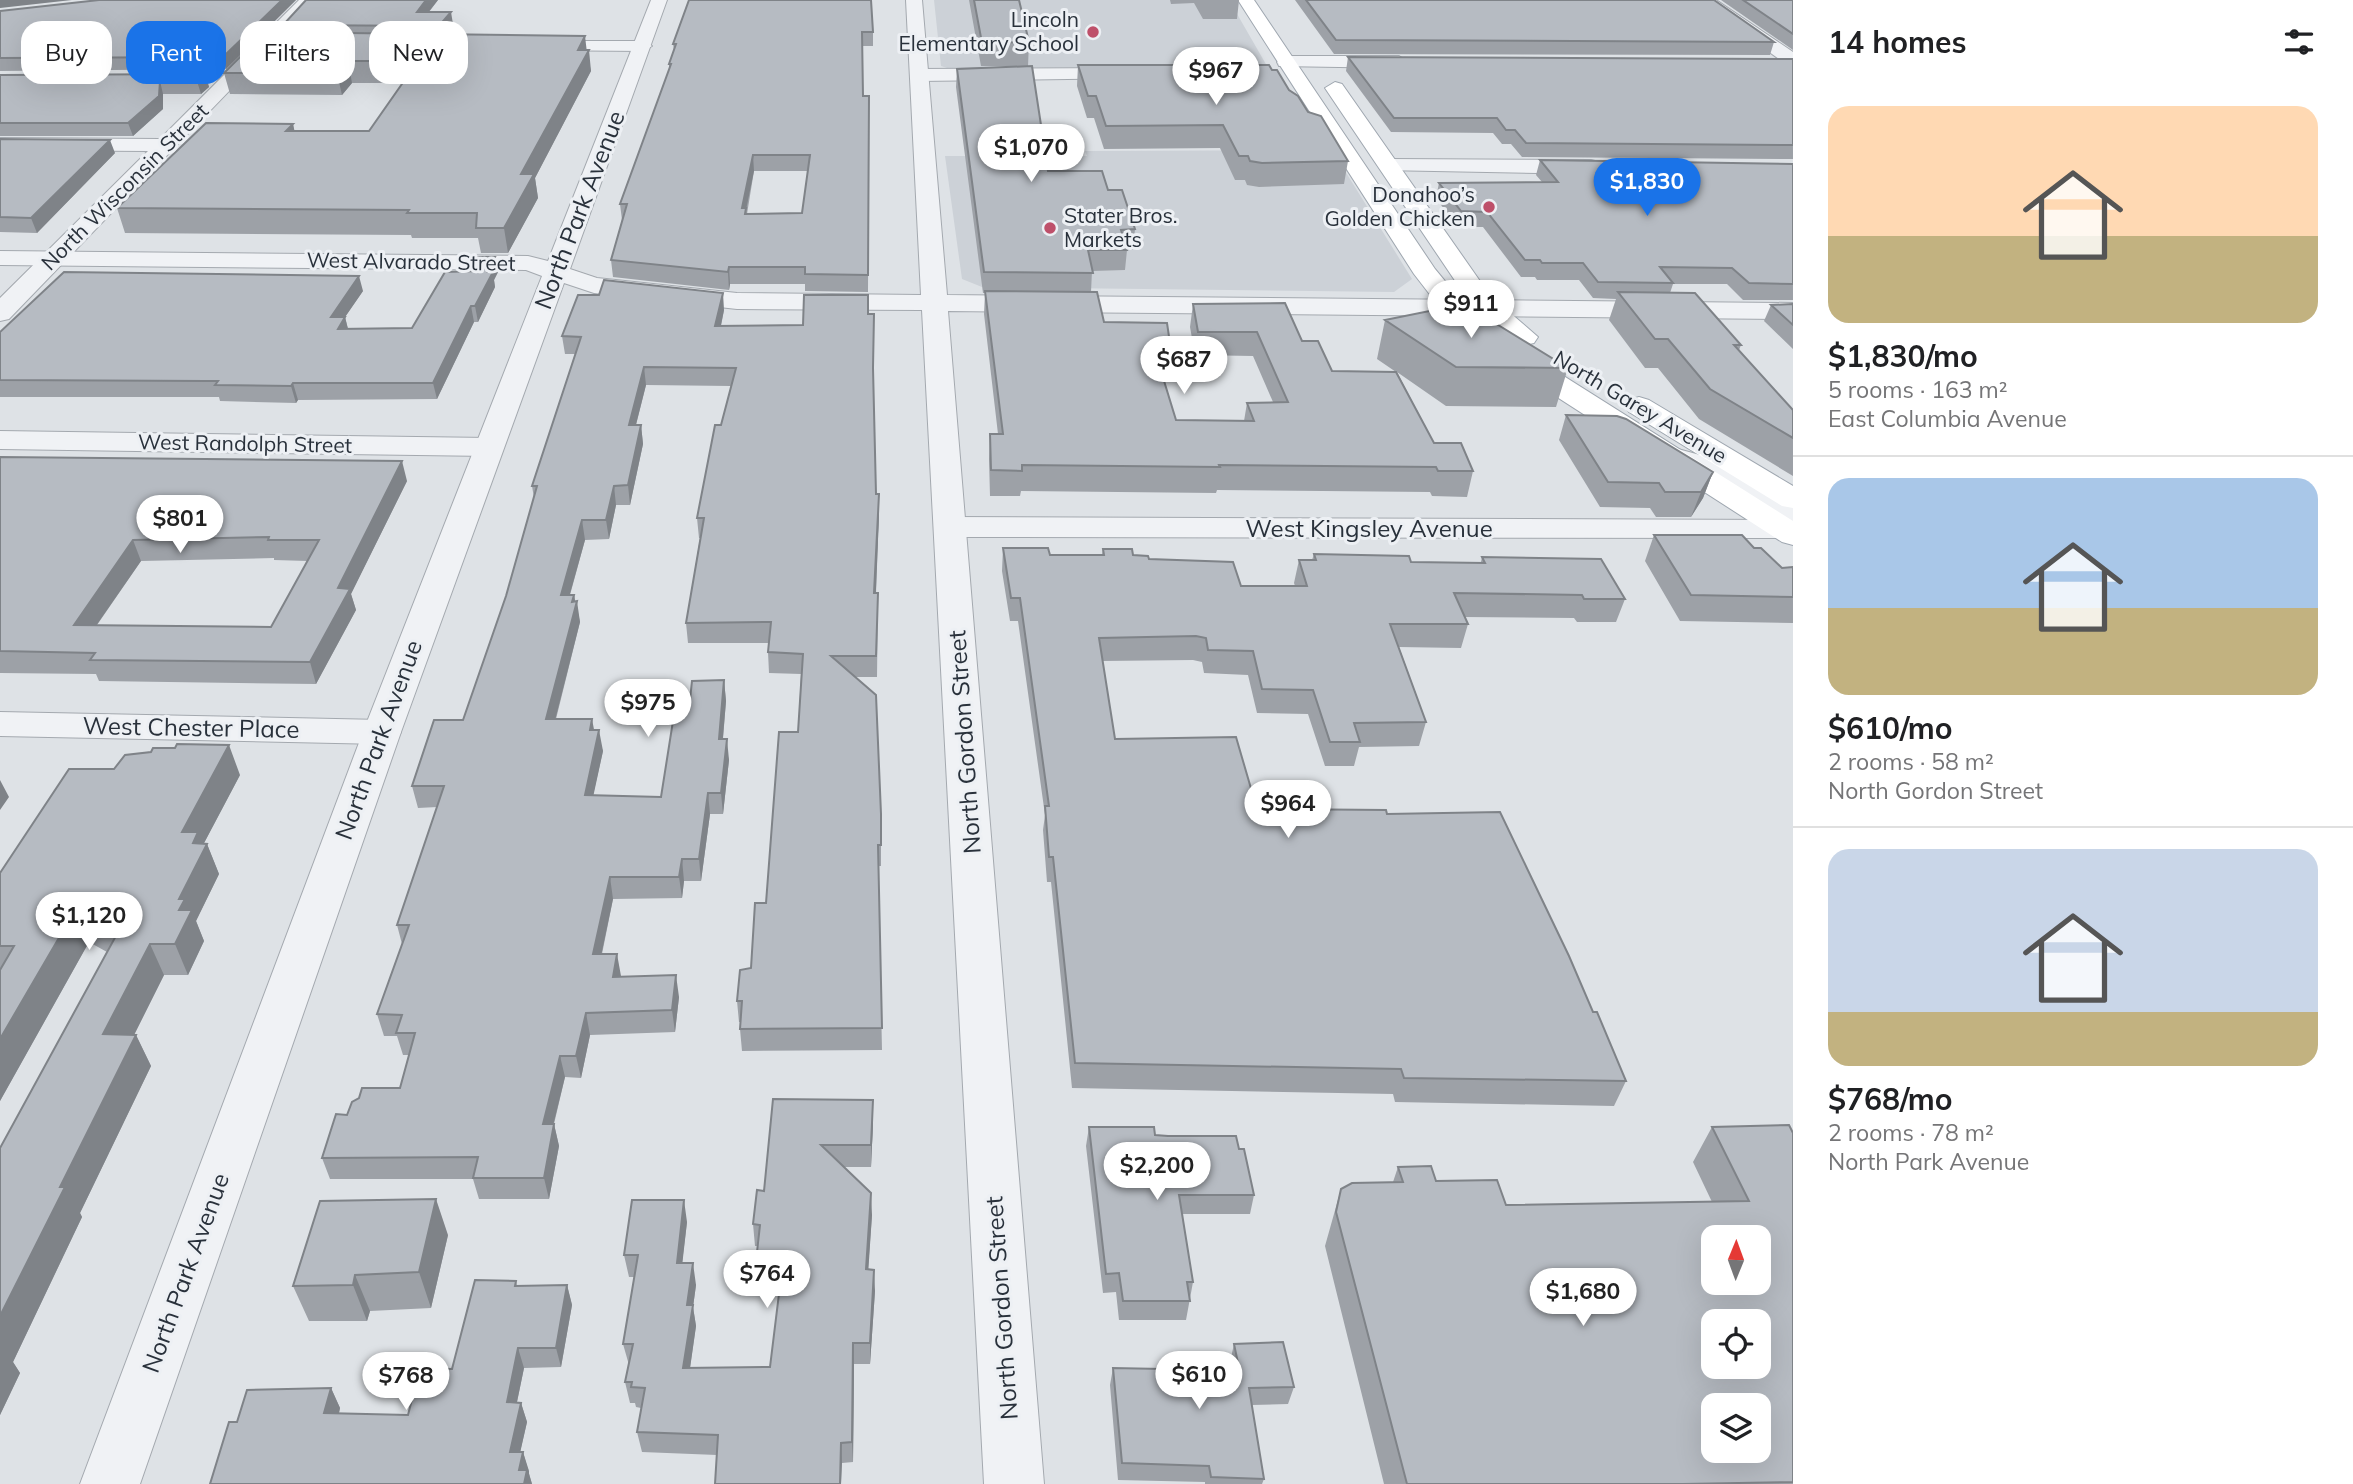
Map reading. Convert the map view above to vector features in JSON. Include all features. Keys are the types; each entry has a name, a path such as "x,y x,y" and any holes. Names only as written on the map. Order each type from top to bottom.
{"main road":[{"name":"North Garey Avenue","path":"1246,0 1451,308 1464,321 1511,355 1667,454"},
{"name":"North Garey Avenue","path":"1302,40 1473,289 1489,308 1523,336 1793,499"}],"street":[{"name":"North Wisconsin Street","path":"289,21 309,0"},
{"name":"North Park Avenue","path":"110,1484 382,732 659,0"},
{"name":"North Gordon Street","path":"914,0 1014,1484"},
{"path":"1706,0 1793,62"},
{"path":"517,46 643,46"},
{"path":"1266,73 1290,67 1414,62"},
{"path":"1766,64 1793,62"},
{"name":"North Wisconsin Street","path":"0,313 163,145 240,71"},
{"path":"919,75 1155,74"},
{"path":"226,78 233,78"},
{"path":"0,145 163,145"},
{"path":"1390,165 1618,167"},
{"name":"West Alvarado Street","path":"0,258 528,263 594,285 667,291 737,301 1793,311"},
{"name":"West Randolph Street","path":"0,440 489,447"},
{"path":"1667,454 1718,469 1791,526"},
{"name":"West Kingsley Avenue","path":"951,527 1791,526"},
{"name":"West Chester Place","path":"0,724 382,732"}],"shaded area":[{"name":"Lincoln Elementary School","path":"934,0 1229,0 1267,66 947,68 941,66"},
{"path":"1332,150 1412,279 1394,292 982,287 962,279 945,156 1087,156 1085,151"}],"building":[{"path":"99,0 282,0 260,21 240,21 240,41 226,54 226,21 126,21 126,57 112,57 112,21 21,21 21,58 0,58 0,11"},
{"path":"306,0 426,0 417,12 451,12 443,21 369,21 369,26 355,25 355,21 287,21"},
{"path":"689,0 871,0 873,32 862,32 863,96 869,96 868,275 805,274 805,267 729,267 728,272 611,260 627,204 620,204 671,64 676,44 673,44","holes":["753,155 810,155 802,213 745,214 746,208 742,208"]},
{"path":"974,0 1019,0 1029,42 982,43"},
{"path":"1306,0 1714,0 1774,42 1336,40"},
{"path":"1743,0 1793,0 1793,34"},
{"path":"355,33 369,33 369,61 355,61"},
{"path":"468,35 585,36 578,50 589,50 521,174 534,174 504,228 476,228 477,213 117,208 206,123 293,124 286,131 369,131 402,84 468,84"},
{"path":"240,57 240,73 226,71"},
{"path":"1348,57 1793,59 1793,145 1526,143 1515,130 1506,130 1497,118 1394,118"},
{"path":"1078,65 1269,65 1272,70 1277,70 1289,90 1298,96 1308,112 1321,116 1348,161 1250,161 1248,156 1239,156 1223,125 1106,126 1096,96 1088,96"},
{"path":"1032,66 1048,171 1102,171 1108,190 1122,190 1135,229 1121,230 1127,250 1088,250 1093,273 984,272 957,69"},
{"path":"112,74 126,74 126,84 160,84 159,96 128,123 0,123 0,75 21,75 21,84 112,84"},
{"path":"0,139 110,140 31,218 0,217"},
{"path":"1540,160 1793,164 1793,284 1749,283 1732,268 1660,267 1673,283 1598,282 1583,263 1542,263 1540,260 1525,260 1487,212 1461,211 1439,183 1558,182"},
{"path":"478,257 495,257 488,272 493,272 475,306 471,306 433,383 293,383 291,386 215,385 218,381 0,380 0,332 64,272 359,276 331,317 345,317 338,329 412,328 445,272 478,271"},
{"path":"604,280 723,293 715,326 803,325 804,295 868,295 868,314 874,314 876,494 879,494 874,593 878,593 876,656 831,656 876,695 881,814 881,845 878,845 882,1028 740,1029 742,1001 737,1001 740,970 751,968 755,903 766,903 779,732 798,732 803,654 768,652 771,622 686,623 704,518 697,518 715,425 721,425 736,368 644,367 629,425 641,425 628,485 614,486 606,520 582,520 561,595 574,595 572,602 577,601 546,719 592,719 590,730 599,730 585,795 661,797 676,702 690,700 692,681 724,680 719,739 727,739 721,793 708,793 699,859 682,859 679,877 610,877 593,954 617,954 613,977 676,975 672,1010 586,1013 576,1056 560,1056 543,1124 554,1124 544,1178 473,1178 478,1157 322,1158 336,1114 347,1115 352,1102 359,1098 362,1088 400,1088 415,1033 396,1033 402,1015 377,1014 409,925 397,925 444,786 412,786 434,720 463,720 506,596 537,486 532,486 581,337 562,336 578,295 599,295"},
{"path":"985,291 1097,292 1104,322 1167,323 1171,350 1163,350 1165,358 1157,358 1176,420 1254,421 1247,403 1288,402 1257,332 1198,332 1193,304 1285,303 1302,341 1318,341 1332,371 1396,372 1434,443 1461,443 1473,471 1438,471 1436,467 1219,465 1220,467 1022,465 1022,471 991,470 990,434 1003,434"},
{"path":"1618,292 1695,293 1741,345 1734,345 1793,410 1793,438 1710,389 1668,339 1655,339"},
{"path":"1464,304 1568,368 1456,367 1385,320"},
{"path":"1793,304 1793,325 1771,305"},
{"path":"1566,415 1617,416 1626,419 1713,472 1701,492 1665,492 1659,483 1608,482"},
{"path":"0,457 402,461 338,588 350,589 310,662 90,660 95,653 0,651","holes":["269,537 268,540 319,540 271,627 74,625 133,540"]},
{"path":"1654,535 1742,535 1754,548 1761,548 1782,568 1793,567 1793,597 1691,595"},
{"path":"1003,548 1048,548 1050,555 1104,555 1103,549 1132,549 1133,555 1148,556 1149,559 1233,562 1241,586 1307,586 1299,560 1316,560 1314,554 1409,556 1411,562 1485,563 1482,557 1601,559 1625,599 1584,599 1582,595 1454,593 1468,624 1390,624 1426,722 1354,723 1360,742 1330,742 1313,690 1262,689 1253,651 1208,650 1206,638 1196,636 1099,638 1115,739 1236,737 1257,809 1386,810 1387,814 1500,812 1593,1012 1597,1012 1626,1081 1404,1078 1401,1069 1075,1063 1053,857 1049,857 1045,806 1049,806 1020,598 1011,598"},
{"path":"177,744 229,745 182,832 198,832 193,843 207,844 179,899 185,899 179,910 192,910 175,944 150,944 103,1034 136,1035 60,1187 65,1187 0,1316 0,1148 117,934 74,912 0,1039 0,970 14,946 0,946 0,873 69,769 114,769 125,755 151,752 153,748 175,748"},
{"path":"773,1099 873,1100 871,1145 821,1145 871,1193 866,1269 874,1270 870,1343 853,1343 852,1442 841,1443 840,1484 715,1484 718,1435 637,1432 645,1388 631,1387 632,1382 625,1382 633,1344 623,1344 638,1255 624,1255 632,1200 684,1200 677,1263 693,1263 687,1305 693,1305 683,1368 770,1367 784,1253 757,1252 760,1225 753,1224 757,1190 764,1191"},
{"path":"1789,1125 1793,1133 1793,1482 1407,1484 1336,1212 1341,1189 1352,1183 1403,1182 1398,1167 1431,1166 1436,1181 1497,1180 1506,1205 1749,1201 1712,1127"},
{"path":"1089,1127 1154,1127 1155,1135 1168,1136 1236,1136 1239,1149 1244,1149 1254,1195 1179,1195 1193,1282 1187,1282 1190,1301 1123,1301 1119,1273 1106,1274"},
{"path":"436,1199 419,1272 355,1275 353,1285 293,1286 320,1201"},
{"path":"475,1280 516,1281 515,1286 567,1285 556,1348 518,1348 507,1402 521,1403 510,1452 523,1452 519,1470 527,1470 524,1484 210,1484 229,1422 237,1422 247,1390 331,1388 324,1413 408,1415 420,1368 452,1369"},
{"path":"1283,1342 1294,1387 1249,1388 1264,1479 1211,1477 1209,1466 1122,1463 1113,1368 1163,1369 1162,1361 1238,1363 1234,1344"}],"place":[{"name":"Lincoln Elementary School","path":"1093,32"},
{"name":"Donahoo’s Golden Chicken","path":"1489,207"},
{"name":"Stater Bros. Markets","path":"1050,228"}]}
